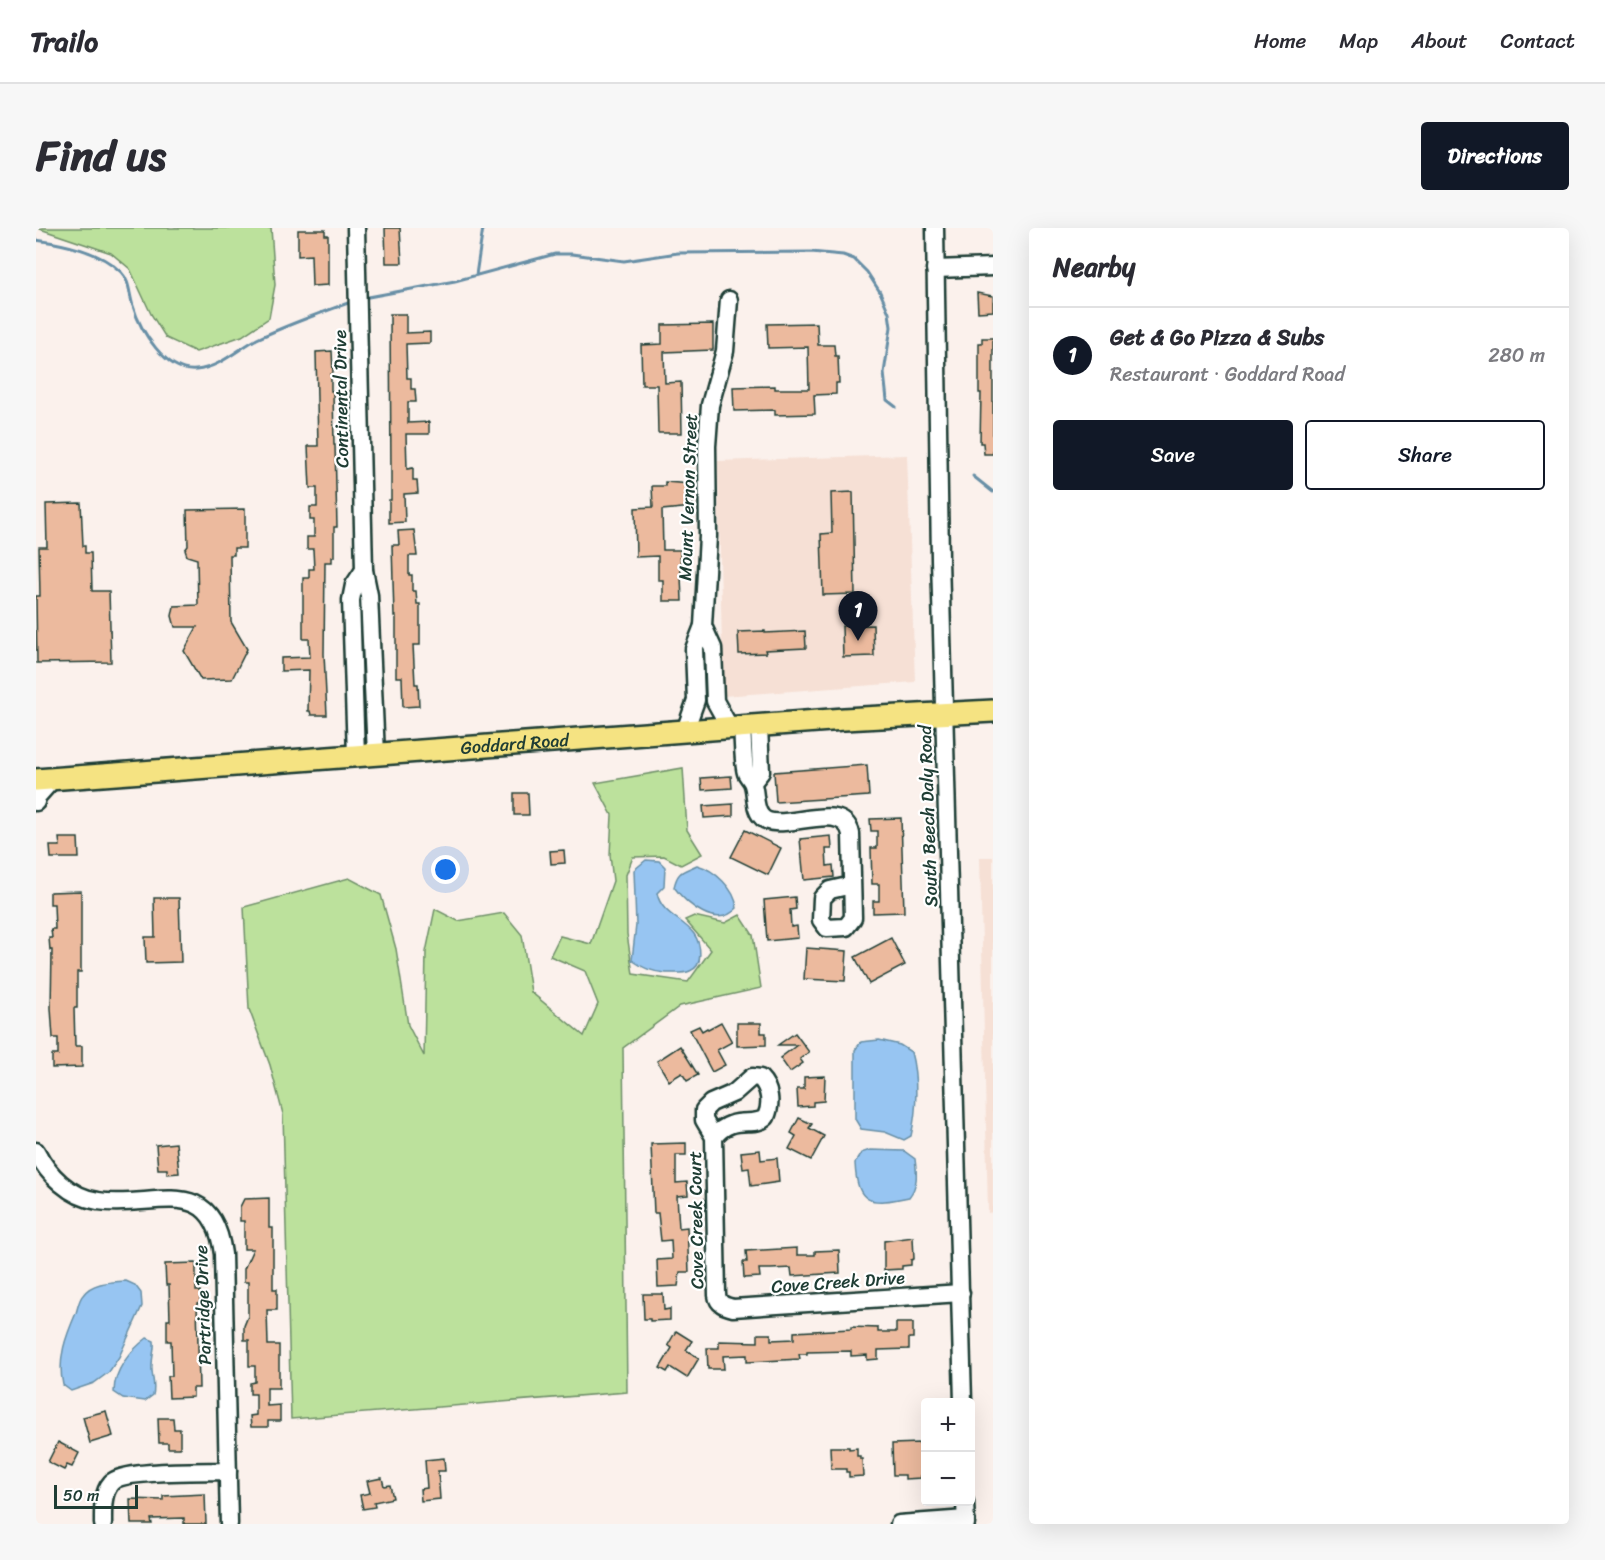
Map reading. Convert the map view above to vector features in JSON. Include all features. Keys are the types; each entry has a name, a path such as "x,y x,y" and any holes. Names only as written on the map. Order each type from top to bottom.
{"main road":[{"name":"Goddard Road","path":"45,779 685,731 993,711"}],"street":[{"name":"Continental Drive","path":"356,228 364,570 369,596 366,755"},
{"name":"South Beech Daly Road","path":"935,228 944,713 963,1398"},
{"path":"934,269 993,267"},
{"name":"Mount Vernon Street","path":"685,731 696,700 694,649 703,626 708,536 707,446 710,405 725,351 729,300"},
{"name":"Mount Vernon Street","path":"703,626 713,648 715,701 744,727"},
{"path":"744,727 761,772 753,782 758,812 766,821 832,817 845,822 851,834 852,885"},
{"path":"36,802 45,779"},
{"name":"Cove Creek Court","path":"714,1137 717,1295 719,1301"},
{"name":"Partridge Drive","path":"36,1151 52,1174 71,1191 84,1197 98,1201 119,1202 180,1198 202,1209 215,1223 223,1254 229,1524"},
{"name":"Cove Creek Drive","path":"719,1301 724,1306 733,1308 961,1293"},
{"path":"103,1524 107,1490 110,1483 117,1477 136,1473 228,1471"},
{"path":"899,1524 966,1522 965,1506"}],"shaded area":[{"path":"907,455 915,682 723,696 718,461"},
{"path":"980,857 993,857 993,1212 988,1213"}],"green space":[{"path":"37,228 271,228 275,285 269,318 242,336 196,352 166,338 151,314 130,269 111,253"},
{"path":"683,768 687,830 702,854 681,865 664,856 633,857 626,875 627,934 633,974 688,982 711,950 685,920 694,916 725,923 740,915 753,935 761,988 680,1006 623,1048 627,1392 291,1419 283,1114 270,1065 249,1009 244,907 349,878 381,895 396,949 408,1025 424,1056 426,952 435,909 458,921 504,913 522,935 531,992 584,1036 598,1004 585,971 550,956 560,936 591,944 613,881 610,855 612,815 595,783"}],"water":[{"path":"646,860 659,861 665,867 664,886 657,893 659,900 694,934 698,943 700,954 698,965 688,972 656,972 632,960 636,925 634,870"},
{"path":"697,865 711,871 723,881 732,894 737,908 721,917 712,916 694,907 680,894 674,887 677,877"},
{"path":"879,1040 900,1045 911,1052 916,1083 915,1116 911,1136 904,1140 885,1132 861,1129 855,1119 855,1050 861,1042"},
{"path":"870,1150 904,1151 915,1159 916,1179 909,1197 876,1201 863,1195 856,1177 855,1163 861,1153"},
{"path":"126,1281 135,1285 141,1293 142,1306 119,1357 109,1372 94,1383 71,1391 63,1385 61,1366 66,1339 80,1299 91,1287 108,1282"},
{"path":"147,1338 154,1341 153,1395 145,1401 123,1398 114,1392 117,1376 129,1355"}],"building":[{"path":"385,228 400,228 402,263 386,263"},
{"path":"298,230 325,230 325,235 328,235 328,285 312,286 311,255 298,256"},
{"path":"977,293 993,296 993,311 978,312"},
{"path":"390,314 406,314 406,333 430,332 430,343 406,344 407,378 411,378 411,389 415,389 416,402 408,402 408,423 429,422 429,434 406,434 407,469 413,468 413,480 417,480 418,493 404,494 405,522 389,523 389,500 391,500"},
{"path":"817,323 818,345 834,345 835,356 838,356 839,383 836,383 836,394 814,395 815,414 775,415 775,410 734,411 733,387 775,386 775,389 809,389 808,347 768,348 767,324"},
{"path":"713,324 713,350 664,352 665,383 681,382 682,433 658,433 657,385 642,385 641,345 662,344 662,325"},
{"path":"982,338 993,338 993,454 984,454 983,443 980,443 979,343 982,343"},
{"path":"332,351 331,391 333,391 337,527 334,527 334,557 332,557 332,562 325,562 324,654 327,715 311,715 308,711 309,670 281,671 281,658 310,657 309,639 303,639 303,578 309,578 309,569 314,569 313,549 307,549 307,537 314,537 314,520 310,520 310,507 317,507 317,488 310,488 308,446 318,446 316,352"},
{"path":"665,482 692,484 693,507 662,510 663,550 680,550 682,601 663,601 663,580 658,580 658,556 636,557 635,508 653,507 652,486 665,486"},
{"path":"853,492 855,594 823,595 821,534 832,533 831,493"},
{"path":"81,503 83,546 85,546 85,553 91,553 92,591 109,591 111,662 37,663 36,596 40,596 39,547 47,547 46,504"},
{"path":"245,509 245,548 234,548 234,555 230,555 231,622 247,649 232,679 201,680 184,651 197,627 175,627 172,616 174,606 198,605 197,559 187,556 185,550 188,546 187,510"},
{"path":"414,530 417,556 409,556 409,575 412,575 412,591 416,591 417,604 420,604 420,645 413,645 415,684 418,684 419,706 403,707 402,677 396,677 396,616 394,616 392,545 399,545 398,531"},
{"path":"873,625 874,656 843,657 842,626"},
{"path":"765,631 765,633 805,631 806,648 739,654 738,632"},
{"path":"867,765 869,796 776,802 774,772"},
{"path":"731,776 732,788 702,790 701,778"},
{"path":"514,793 528,793 529,815 514,815"},
{"path":"733,804 733,816 704,818 703,806"},
{"path":"901,818 904,912 873,913 873,901 879,901 879,884 872,884 871,848 877,848 877,831 871,831 870,819"},
{"path":"745,830 781,848 768,875 731,857"},
{"path":"831,836 832,849 826,849 827,866 833,865 834,877 804,880 800,839"},
{"path":"59,838 78,838 79,858 51,858 50,846 60,846"},
{"path":"564,850 565,863 551,864 550,851"},
{"path":"81,891 81,972 77,972 77,1008 74,1008 75,1046 82,1046 82,1067 52,1068 52,1055 58,1055 58,1038 53,1038 51,1008 52,950 50,950 49,938 52,938 51,929 55,929 54,904 50,904 50,892"},
{"path":"795,897 796,909 790,910 791,927 797,926 798,938 767,941 764,900"},
{"path":"154,898 179,898 181,962 146,963 145,937 155,937"},
{"path":"891,938 905,965 869,984 855,957"},
{"path":"806,948 847,951 845,981 804,979"},
{"path":"721,1022 732,1042 717,1050 725,1065 712,1072 690,1030 699,1026 702,1031"},
{"path":"737,1023 761,1023 761,1033 766,1033 766,1045 737,1046"},
{"path":"795,1033 809,1052 800,1059 803,1063 790,1072 780,1058 797,1045 778,1045"},
{"path":"680,1046 698,1075 687,1081 682,1073 669,1081 657,1061"},
{"path":"825,1076 824,1101 813,1102 813,1106 798,1107 797,1089 804,1089 804,1077"},
{"path":"799,1118 812,1124 809,1128 824,1136 811,1160 789,1149 796,1136 791,1133"},
{"path":"176,1143 179,1173 167,1174 167,1169 158,1169 156,1145"},
{"path":"686,1143 686,1155 676,1155 676,1183 687,1182 688,1195 677,1196 679,1228 687,1227 689,1272 680,1272 678,1286 658,1287 657,1260 672,1259 671,1240 661,1241 658,1213 654,1213 651,1144"},
{"path":"760,1150 761,1160 777,1158 779,1182 751,1186 749,1168 743,1169 741,1152"},
{"path":"269,1198 269,1228 273,1228 273,1289 277,1289 277,1310 267,1310 268,1345 279,1345 279,1388 267,1388 267,1406 280,1405 280,1421 268,1421 268,1427 251,1427 250,1416 256,1415 256,1394 250,1394 250,1383 255,1382 255,1366 249,1366 249,1340 244,1340 244,1326 248,1316 248,1282 244,1282 244,1269 253,1249 244,1249 244,1221 240,1221 240,1207 244,1199"},
{"path":"913,1237 914,1259 911,1260 911,1265 902,1266 902,1269 884,1270 884,1241"},
{"path":"797,1248 797,1255 815,1255 815,1251 839,1250 840,1273 792,1276 791,1268 759,1269 760,1277 744,1278 743,1262 747,1262 746,1251"},
{"path":"196,1263 196,1291 200,1291 200,1303 197,1303 199,1388 193,1388 193,1397 169,1398 168,1376 172,1376 171,1341 167,1341 167,1320 170,1320 169,1285 166,1285 165,1264"},
{"path":"643,1294 663,1294 664,1310 670,1309 670,1320 644,1319"},
{"path":"896,1323 913,1323 913,1338 909,1338 909,1349 878,1350 878,1359 867,1360 867,1355 851,1356 851,1351 807,1352 807,1354 799,1354 800,1359 747,1362 747,1355 723,1356 724,1369 708,1369 707,1348 719,1348 719,1341 758,1342 758,1334 771,1334 771,1340 794,1339 794,1332 851,1329 851,1327 878,1328 878,1332 896,1332"},
{"path":"676,1331 692,1341 686,1350 699,1358 687,1378 670,1367 667,1372 660,1368 672,1348 668,1345"},
{"path":"106,1411 113,1436 90,1443 83,1417"},
{"path":"158,1418 173,1418 174,1429 180,1429 180,1448 168,1448 168,1443 159,1443"},
{"path":"58,1442 79,1453 72,1467 67,1465 64,1470 48,1462"},
{"path":"920,1443 921,1478 905,1479 905,1475 893,1475 892,1444"},
{"path":"830,1447 857,1448 857,1456 862,1459 863,1476 849,1477 846,1469 831,1469"},
{"path":"444,1458 445,1471 438,1471 440,1499 421,1501 420,1489 427,1488 425,1460"},
{"path":"382,1478 384,1486 390,1485 393,1498 374,1502 375,1507 363,1509 360,1495 370,1493 367,1481"},
{"path":"205,1494 206,1524 184,1524 184,1518 151,1519 152,1524 131,1524 130,1499 163,1500 163,1496"}],"waterway":[{"path":"476,275 483,228"},
{"path":"36,240 70,246 92,254 121,272 128,284 136,316 148,338 174,365 185,369 196,370 213,366 257,339 351,302"},
{"path":"363,298 455,281 555,254 624,261 678,253 811,252 843,255 854,259 867,272 880,292 889,313 891,327 884,373 887,400 896,407"},
{"path":"973,476 993,492"}],"place":[{"name":"Get & Go Pizza & Subs","path":"858,641"}]}
